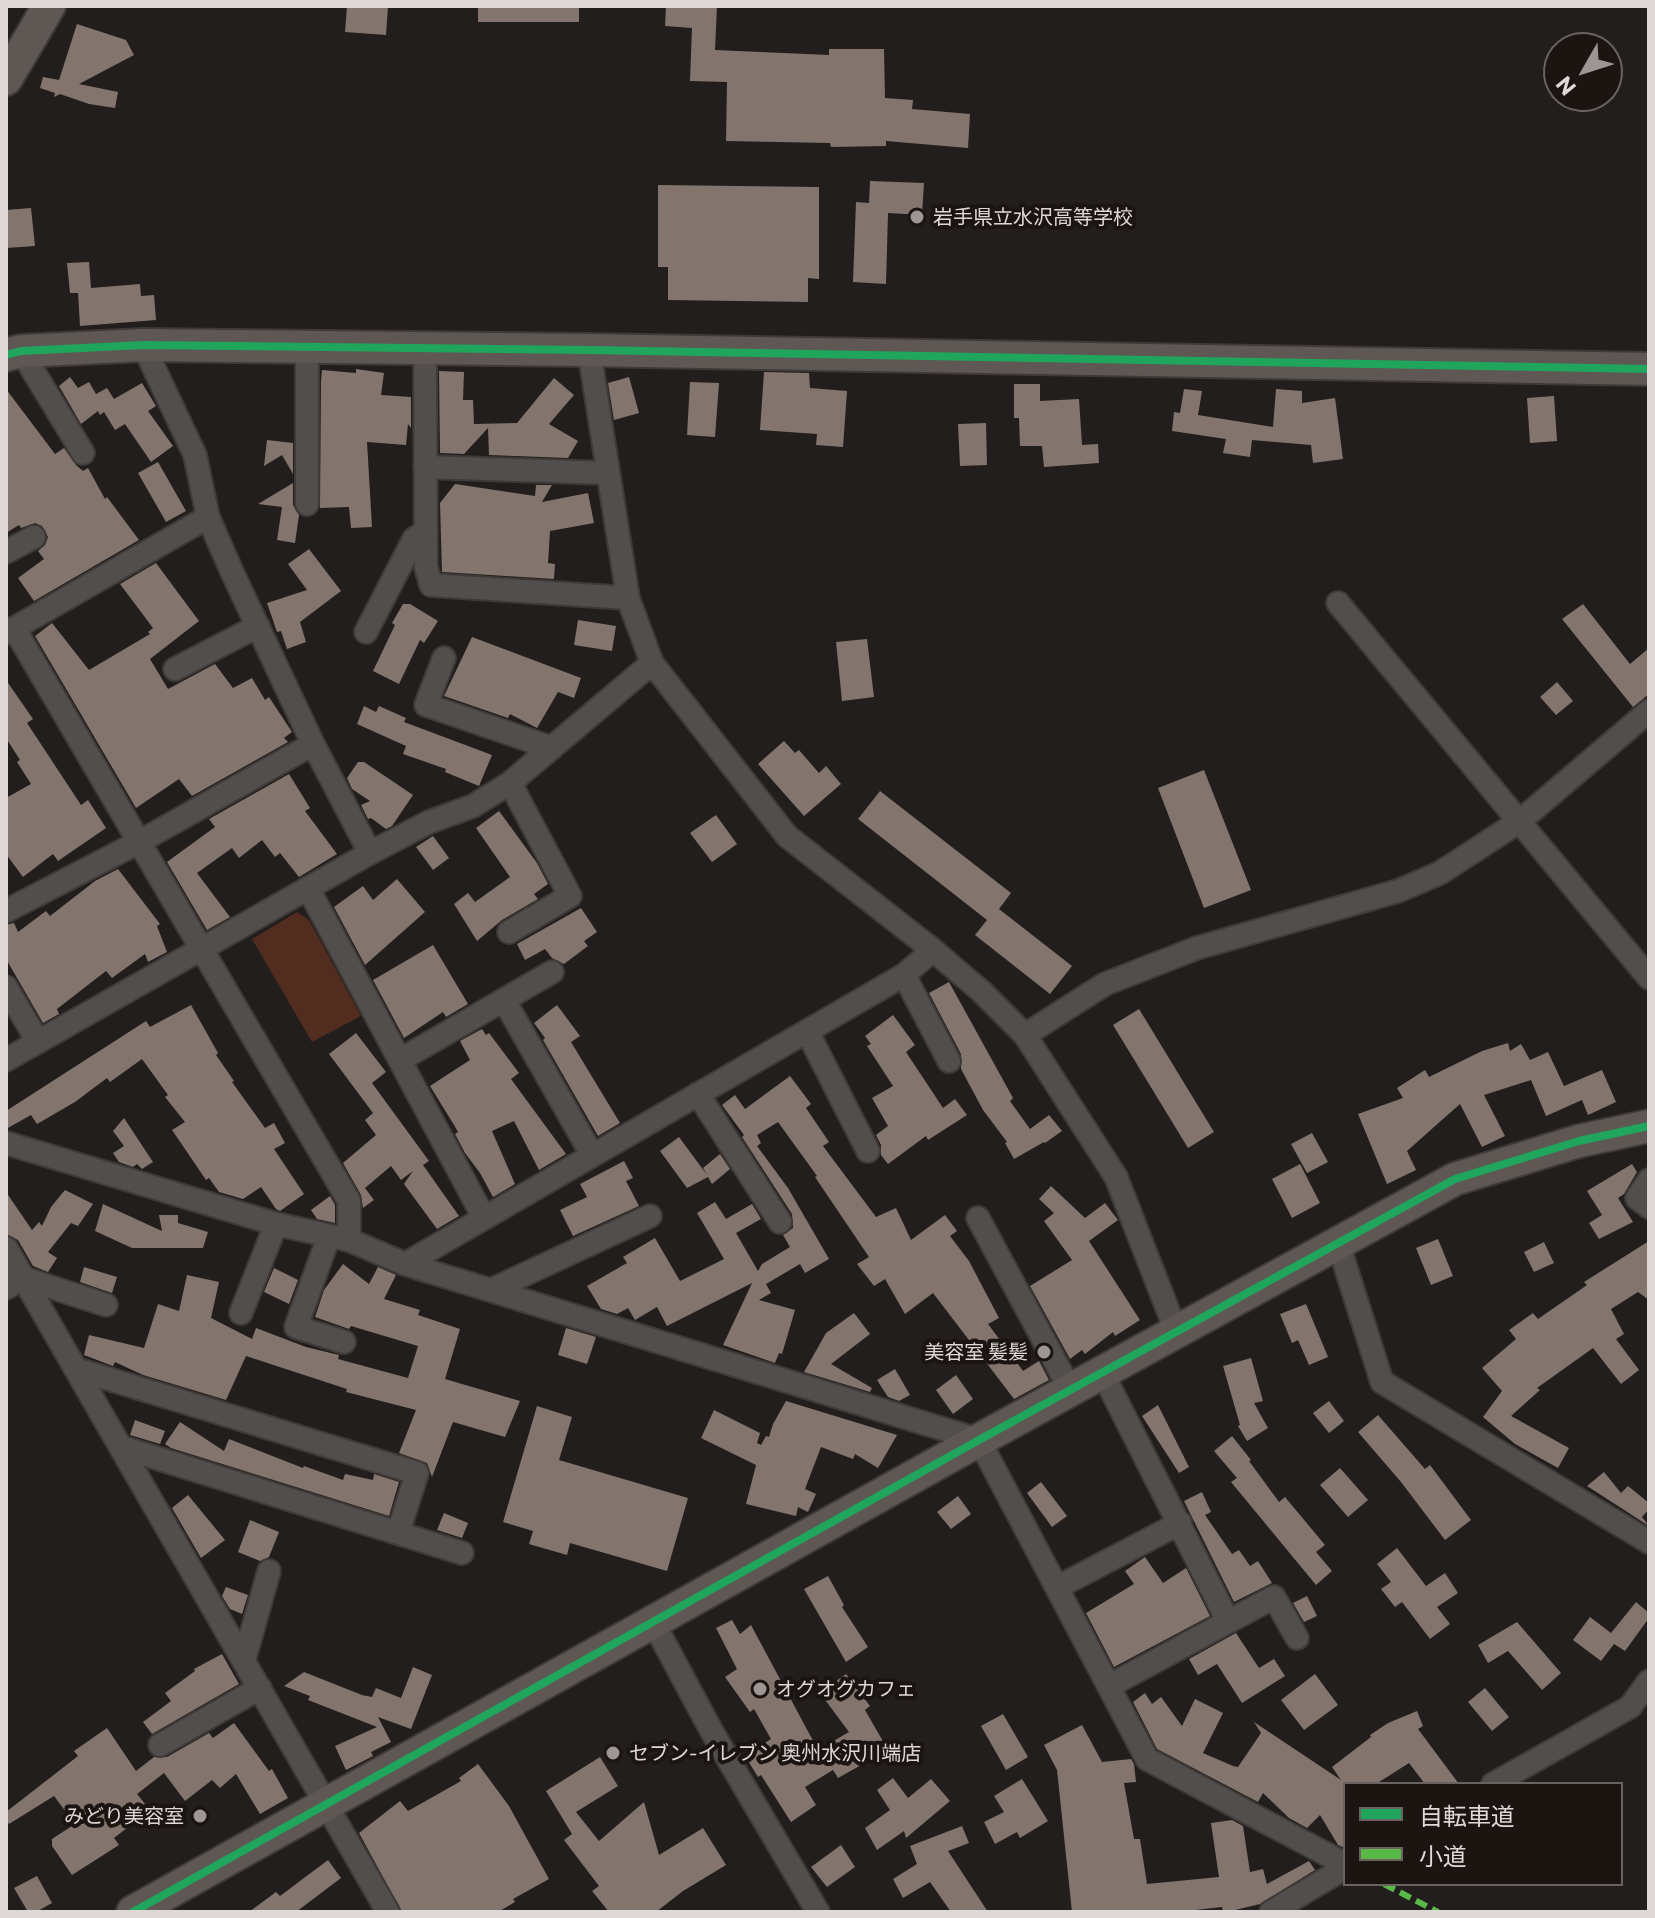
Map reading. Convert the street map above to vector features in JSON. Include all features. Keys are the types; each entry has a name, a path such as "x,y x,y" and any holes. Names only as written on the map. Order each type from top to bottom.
{"street":[{"path":"6,79 49,6"},
{"path":"143,345 195,455 208,517 313,744 370,853"},
{"path":"14,353 143,345 1649,369"},
{"path":"307,347 307,504"},
{"path":"425,348 426,567 431,585 628,598"},
{"path":"589,350 628,598 652,663 787,836 933,950 982,992 1025,1035 1116,1177 1176,1331"},
{"path":"14,353 83,453"},
{"path":"425,467 608,473"},
{"path":"208,517 10,630 139,842 349,1201 339,1238 296,1327 344,1342"},
{"path":"366,632 414,539 426,531"},
{"path":"6,552 34,537"},
{"path":"1338,603 1649,978"},
{"path":"175,669 258,626"},
{"path":"444,658 426,705 552,748"},
{"path":"6,1060 370,853 429,822 473,806 510,783 652,663"},
{"path":"1025,1035 1105,984 1197,948 1398,891 1440,873 1520,821 1649,711"},
{"path":"6,911 139,842 313,744"},
{"path":"509,932 570,896 510,783"},
{"path":"308,888 484,1218"},
{"path":"405,1264 904,975 933,950"},
{"path":"400,1060 552,972"},
{"path":"904,975 949,1061"},
{"path":"6,987 38,1042"},
{"path":"504,1000 592,1155"},
{"path":"807,1031 868,1151"},
{"path":"698,1094 780,1222"},
{"path":"133,1912 979,1440 1455,1179 1579,1141 1649,1126"},
{"path":"6,1143 276,1224 339,1238 405,1264 979,1440 1147,1759 1343,1865"},
{"path":"1649,1180 1637,1198 1649,1207"},
{"path":"491,1290 650,1216"},
{"path":"978,1218 1071,1391"},
{"path":"241,1313 276,1224"},
{"path":"1338,1243 1382,1382 1649,1542"},
{"path":"6,1248 14,1283 76,1369 388,1912"},
{"path":"14,1283 106,1305"},
{"path":"76,1369 417,1473 398,1533"},
{"path":"1103,1374 1228,1621"},
{"path":"121,1447 462,1553"},
{"path":"1058,1587 1180,1523"},
{"path":"244,1660 269,1571"},
{"path":"1109,1686 1274,1597 1297,1638"},
{"path":"653,1622 711,1730 818,1912"},
{"path":"1497,1782 1630,1707 1649,1681"},
{"path":"160,1745 260,1688"},
{"path":"1271,1912 1343,1867"}],"shaded area":[{"path":"297,912 309,920 361,1016 312,1042 252,939"}],"building":[{"path":"347,6 388,6 386,35 345,32"},
{"path":"478,6 579,6 579,22 478,22"},
{"path":"666,6 717,6 715,50 829,55 829,49 884,49 885,98 913,100 912,109 970,114 968,148 886,141 886,146 831,147 830,143 726,141 727,82 690,81 692,28 665,26"},
{"path":"77,24 126,40 134,55 79,84 118,92 115,108 89,104 60,94 54,97 55,93 40,88 43,77 59,80"},
{"path":"870,181 924,183 922,215 888,213 886,284 853,282 856,202 869,203"},
{"path":"658,185 819,187 819,279 808,278 808,302 668,300 668,267 658,267"},
{"path":"31,208 35,246 6,248 6,210"},
{"path":"89,262 91,288 140,284 141,296 154,295 156,320 80,326 78,293 70,293 67,263"},
{"path":"356,369 384,373 381,395 411,397 411,428 408,424 406,445 367,442 372,527 351,528 349,507 320,508 321,382 322,370 356,373"},
{"path":"439,371 464,372 463,400 473,400 474,424 517,423 554,378 574,395 549,424 578,441 568,458 489,455 488,428 464,454 440,453"},
{"path":"764,372 809,373 810,388 847,391 843,447 816,445 817,434 760,430"},
{"path":"70,377 78,388 89,382 96,394 107,388 114,399 142,383 156,406 148,411 173,446 151,462 125,424 115,430 104,412 100,415 98,411 81,424 59,386"},
{"path":"629,377 639,413 614,420 608,383"},
{"path":"690,382 719,383 715,437 687,435"},
{"path":"1014,384 1040,384 1040,401 1079,399 1082,445 1098,444 1099,463 1044,467 1042,446 1020,446 1019,418 1014,418"},
{"path":"6,389 55,454 64,448 83,471 88,468 105,499 107,497 139,540 34,601 18,578 44,559 38,551 48,537 42,526 35,523 21,528 19,525 6,533"},
{"path":"1184,389 1202,391 1198,415 1273,427 1276,389 1302,391 1302,403 1335,398 1343,459 1313,463 1311,445 1252,440 1250,457 1223,453 1226,439 1172,431 1174,412 1180,413"},
{"path":"1554,396 1557,441 1530,443 1527,398"},
{"path":"986,423 987,465 960,466 958,424"},
{"path":"267,440 293,443 293,474 282,455 264,466"},
{"path":"158,462 186,511 166,522 138,473"},
{"path":"293,483 293,505 299,515 295,543 277,540 282,507 258,504"},
{"path":"455,484 535,496 536,485 552,485 542,502 588,493 594,523 550,531 548,563 555,564 554,579 442,572 440,503"},
{"path":"309,549 341,591 300,622 306,642 287,649 267,603 307,590 288,564"},
{"path":"156,563 199,621 150,659 168,689 215,664 233,688 252,678 265,700 269,697 292,732 284,738 288,742 192,796 179,779 136,808 35,636 52,623 89,670 150,634 148,632 153,628 120,584"},
{"path":"403,604 410,604 438,621 424,643 420,640 399,684 373,671"},
{"path":"1583,604 1630,664 1649,648 1649,694 1633,707 1562,619"},
{"path":"578,620 616,626 612,651 574,645"},
{"path":"472,637 581,678 574,698 558,692 537,728 510,714 508,718 444,696"},
{"path":"867,639 874,697 842,701 836,642"},
{"path":"6,680 33,719 27,723 81,805 88,800 106,828 58,861 53,854 23,877 6,854 6,798 31,784 6,738"},
{"path":"1557,682 1573,701 1556,715 1540,697"},
{"path":"364,706 376,712 379,706 406,718 404,722 492,755 479,786 445,772 446,769 403,754 406,746 357,724"},
{"path":"784,741 795,753 799,750 819,773 826,766 841,784 804,816 758,764"},
{"path":"358,762 364,762 413,795 392,826 386,829 368,819 361,805 370,801 352,789 347,778"},
{"path":"1204,770 1251,890 1204,908 1158,788"},
{"path":"289,774 310,808 305,811 337,854 299,877 280,853 275,857 262,840 239,858 232,848 197,873 230,917 207,930 167,862 215,827 209,819"},
{"path":"880,791 1011,893 999,909 1072,966 1050,994 975,935 987,920 858,819"},
{"path":"499,811 537,863 548,884 534,894 538,899 502,920 477,941 454,904 468,893 475,902 510,877 476,828"},
{"path":"716,815 737,844 712,862 690,833"},
{"path":"433,836 449,858 433,870 416,847"},
{"path":"118,869 160,924 157,926 167,952 148,962 145,954 112,978 106,971 57,1009 59,1014 43,1023 6,959 6,925 14,923 18,932 46,911 50,916 95,881"},
{"path":"397,879 425,912 365,965 334,907 363,886 373,900"},
{"path":"581,908 597,932 584,941 588,946 564,964 552,958 545,949 525,960 517,944"},
{"path":"433,945 468,1004 446,1017 443,1012 404,1038 373,980"},
{"path":"949,982 1013,1098 1010,1101 1030,1129 1049,1115 1062,1131 1014,1159 1007,1142 983,1110 961,1069 961,1054 929,993"},
{"path":"191,1005 232,1082 265,1128 274,1123 285,1143 274,1149 304,1194 280,1211 261,1187 243,1199 219,1192 209,1178 206,1180 172,1130 185,1122 165,1097 168,1095 142,1059 110,1082 107,1078 75,1102 37,1124 31,1115 6,1129 6,1111 146,1021 150,1027"},
{"path":"557,1005 580,1036 571,1042 620,1123 598,1136 534,1023"},
{"path":"1139,1009 1214,1132 1188,1148 1113,1025"},
{"path":"893,1015 915,1045 906,1052 943,1108 955,1099 967,1115 928,1140 926,1136 888,1164 881,1155 881,1145 876,1135 888,1126 872,1098 893,1086 867,1046 871,1044 865,1036"},
{"path":"482,1029 486,1035 489,1033 519,1073 511,1079 566,1154 539,1170 514,1121 492,1131 515,1184 493,1197 465,1153 455,1134 458,1132 430,1086 470,1060 460,1041"},
{"path":"356,1033 386,1072 372,1083 429,1161 423,1165 459,1216 437,1229 404,1184 413,1171 401,1180 391,1166 365,1188 374,1200 363,1208 361,1195 343,1163 376,1135 365,1120 373,1113 329,1054"},
{"path":"1508,1043 1510,1051 1521,1044 1530,1060 1548,1052 1564,1086 1602,1070 1616,1102 1588,1115 1582,1100 1546,1116 1531,1080 1484,1095 1505,1136 1482,1147 1460,1104 1407,1151 1416,1170 1387,1184 1358,1114 1403,1098 1397,1088 1425,1070 1429,1077 1482,1051"},
{"path":"790,1076 811,1104 806,1108 829,1142 823,1146 876,1217 896,1208 911,1240 945,1215 957,1231 950,1236 969,1261 999,1318 988,1324 1023,1371 1039,1361 1049,1380 1014,1399 933,1293 905,1314 885,1279 874,1286 857,1264 869,1257 778,1122 757,1135 761,1143 757,1146 788,1188 829,1259 805,1273 800,1264 766,1284 771,1293 759,1300 795,1310 782,1354 779,1353 775,1363 723,1345 752,1283 667,1326 657,1307 635,1320 628,1308 617,1314 601,1309 587,1286 627,1263 623,1257 655,1238 680,1281 724,1259 697,1213 715,1202 726,1219 752,1204 761,1219 736,1233 758,1271 762,1264 790,1247 783,1235 793,1228 792,1214 722,1105 735,1095 745,1109"},
{"path":"124,1118 153,1162 142,1169 137,1164 133,1167 119,1162 113,1153 124,1146 113,1131"},
{"path":"1312,1133 1328,1162 1307,1173 1291,1144"},
{"path":"679,1137 707,1175 703,1168 720,1154 730,1169 712,1184 708,1177 687,1188 660,1151"},
{"path":"624,1161 633,1178 626,1181 639,1206 573,1236 560,1210 587,1197 580,1184"},
{"path":"1300,1164 1320,1203 1292,1218 1272,1179"},
{"path":"1632,1164 1637,1172 1624,1194 1618,1198 1633,1222 1599,1239 1589,1223 1602,1215 1587,1191"},
{"path":"1051,1186 1085,1218 1105,1203 1118,1220 1089,1241 1140,1320 1115,1336 1113,1332 1085,1354 1082,1350 1070,1359 1030,1286 1072,1260 1044,1221 1054,1213 1039,1199"},
{"path":"65,1190 93,1204 78,1226 71,1223 48,1252 57,1258 48,1272 33,1266 18,1240 6,1234 6,1192 32,1230 39,1222 42,1226 51,1207"},
{"path":"330,1196 335,1205 335,1223 317,1219 311,1210"},
{"path":"103,1204 162,1231 159,1215 178,1215 178,1223 208,1232 203,1248 132,1248 95,1231"},
{"path":"1438,1239 1453,1276 1431,1285 1416,1248"},
{"path":"1649,1241 1649,1300 1638,1292 1611,1309 1624,1334 1616,1339 1639,1370 1621,1384 1593,1348 1537,1388 1540,1390 1511,1416 1569,1448 1558,1468 1515,1444 1483,1417 1502,1391 1482,1368 1516,1339 1509,1330 1533,1313 1538,1319 1587,1285 1584,1282"},
{"path":"1544,1242 1554,1263 1534,1272 1524,1252"},
{"path":"343,1264 369,1284 378,1267 396,1275 384,1299 420,1310 418,1315 460,1329 445,1379 520,1401 505,1437 453,1422 432,1477 427,1463 399,1453 416,1410 346,1392 347,1389 246,1356 226,1400 143,1375 115,1362 113,1366 84,1355 89,1335 144,1348 158,1304 179,1311 187,1275 219,1282 211,1318 252,1339 256,1328 306,1347 339,1355 338,1359 408,1378 418,1346 315,1317 324,1290"},
{"path":"84,1267 117,1277 112,1293 80,1282"},
{"path":"274,1268 298,1280 289,1304 264,1292"},
{"path":"1306,1304 1328,1357 1309,1365 1298,1340 1292,1343 1280,1314"},
{"path":"854,1313 870,1334 831,1364 872,1388 870,1392 804,1372 826,1333"},
{"path":"566,1328 596,1337 587,1364 558,1355"},
{"path":"1251,1358 1263,1401 1254,1403 1268,1428 1247,1441 1238,1426 1223,1366"},
{"path":"895,1369 910,1395 899,1401 888,1397 877,1380"},
{"path":"956,1375 973,1399 953,1414 936,1390"},
{"path":"786,1401 897,1435 878,1468 855,1454 853,1459 821,1447 805,1489 816,1494 808,1512 798,1507 796,1516 746,1504 756,1465 701,1438 714,1410 760,1433 757,1443 761,1445 766,1436 769,1437"},
{"path":"1329,1401 1344,1421 1329,1433 1313,1413"},
{"path":"1158,1405 1189,1467 1179,1473 1142,1416"},
{"path":"537,1406 572,1417 559,1460 688,1498 667,1571 570,1543 567,1555 529,1544 533,1531 503,1522"},
{"path":"1378,1415 1425,1469 1430,1465 1471,1520 1445,1540 1358,1432"},
{"path":"135,1420 165,1431 160,1444 130,1435"},
{"path":"180,1422 224,1451 229,1439 343,1480 345,1474 373,1480 374,1474 399,1482 389,1516 171,1448 165,1444"},
{"path":"1232,1436 1279,1502 1285,1497 1325,1545 1316,1552 1332,1571 1316,1585 1231,1482 1237,1478 1214,1451"},
{"path":"1340,1468 1368,1500 1348,1517 1320,1485"},
{"path":"1604,1472 1621,1493 1628,1486 1649,1503 1649,1509 1642,1517 1649,1526 1587,1486"},
{"path":"1041,1482 1067,1516 1052,1527 1027,1493"},
{"path":"1202,1492 1211,1512 1205,1515 1232,1554 1239,1550 1250,1566 1258,1561 1272,1583 1234,1602 1184,1501"},
{"path":"188,1495 225,1540 201,1558 172,1508"},
{"path":"958,1496 971,1514 951,1529 937,1512"},
{"path":"444,1513 468,1523 462,1538 437,1530"},
{"path":"250,1520 279,1532 269,1557 260,1561 238,1552"},
{"path":"1397,1548 1426,1586 1445,1573 1458,1593 1437,1607 1450,1624 1430,1639 1402,1602 1395,1607 1381,1589 1391,1582 1377,1564"},
{"path":"1145,1557 1163,1583 1186,1568 1210,1616 1114,1667 1086,1613 1134,1584 1125,1571"},
{"path":"828,1576 844,1605 842,1607 868,1647 846,1662 804,1589"},
{"path":"226,1587 248,1595 242,1614 230,1609 222,1596"},
{"path":"1307,1596 1317,1616 1304,1622 1293,1603"},
{"path":"1636,1602 1649,1613 1649,1618 1625,1651 1614,1644 1601,1661 1573,1640 1590,1617 1611,1633"},
{"path":"732,1620 740,1634 751,1625 818,1750 849,1732 820,1693 846,1674 870,1706 865,1710 888,1750 838,1778 833,1770 805,1787 816,1805 791,1822 745,1756 771,1739 754,1709 750,1712 725,1677 737,1669 716,1628"},
{"path":"1517,1622 1561,1673 1542,1690 1508,1651 1488,1663 1478,1645"},
{"path":"1236,1633 1259,1668 1274,1659 1285,1676 1242,1703 1217,1664 1198,1675 1189,1659"},
{"path":"222,1654 239,1684 152,1734 143,1722 171,1701 165,1693 194,1669"},
{"path":"413,1667 432,1675 411,1729 378,1717 391,1742 346,1770 335,1746 377,1727 308,1700 310,1696 284,1686 304,1672 362,1695 372,1697 376,1688 401,1698"},
{"path":"1315,1674 1338,1705 1304,1730 1281,1700"},
{"path":"1485,1688 1509,1717 1492,1731 1468,1702"},
{"path":"1145,1693 1152,1704 1161,1697 1182,1726 1195,1699 1223,1713 1203,1753 1233,1766 1238,1767 1261,1733 1254,1722 1341,1780 1332,1767 1388,1723 1417,1711 1423,1726 1418,1729 1458,1782 1423,1782 1409,1763 1379,1782 1343,1782 1343,1847 1338,1845 1320,1815 1307,1828 1289,1818 1263,1793 1258,1802 1157,1749 1133,1702"},
{"path":"1003,1714 1028,1757 1006,1770 981,1726"},
{"path":"234,1723 269,1771 272,1769 288,1798 260,1814 236,1774 220,1788 212,1780 185,1801 164,1773 137,1794 150,1810 114,1838 119,1845 72,1875 52,1846 52,1839 75,1824 54,1796 9,1824 6,1820 6,1812 78,1756 74,1751 107,1728 136,1771 154,1757 167,1757 209,1733 213,1738"},
{"path":"1082,1725 1102,1762 1131,1759 1134,1764 1136,1782 1124,1783 1134,1839 1140,1839 1147,1884 1219,1877 1211,1823 1232,1820 1243,1826 1250,1872 1263,1869 1267,1884 1309,1861 1315,1870 1260,1904 1227,1912 1223,1912 1222,1907 1177,1912 1072,1912 1057,1770 1044,1745"},
{"path":"600,1757 618,1786 576,1812 599,1841 644,1802 659,1855 703,1828 726,1865 656,1912 609,1912 592,1891 599,1886 564,1840 572,1834 546,1791"},
{"path":"478,1764 509,1806 549,1879 513,1899 515,1902 498,1912 402,1912 359,1833 400,1801 408,1811 461,1781 459,1778"},
{"path":"893,1778 908,1798 931,1779 950,1801 906,1838 904,1831 877,1850 865,1828 890,1810 877,1790"},
{"path":"1022,1779 1048,1821 1020,1838 1017,1832 995,1844 984,1822 1004,1812 994,1796"},
{"path":"962,1826 969,1843 948,1851 988,1912 951,1912 930,1882 903,1898 893,1879 917,1864 910,1846"},
{"path":"841,1845 855,1867 827,1887 811,1867"},
{"path":"328,1860 341,1878 296,1912 249,1912 276,1892 280,1896"},
{"path":"37,1876 52,1903 36,1912 28,1912 14,1888"}],"marked path":[{"path":"1388,1886 1438,1912"}],"cycle path":[{"path":"6,355 21,351 143,345 1649,369"},
{"path":"133,1912 979,1440 1455,1179 1579,1141 1649,1126"}],"place":[{"name":"岩手県立水沢高等学校","path":"917,217"},
{"name":"美容室 髪髪","path":"1044,1352"},
{"name":"オグオグカフェ","path":"760,1689"},
{"name":"セブン-イレブン 奥州水沢川端店","path":"613,1753"},
{"name":"みどり美容室","path":"200,1816"}]}
